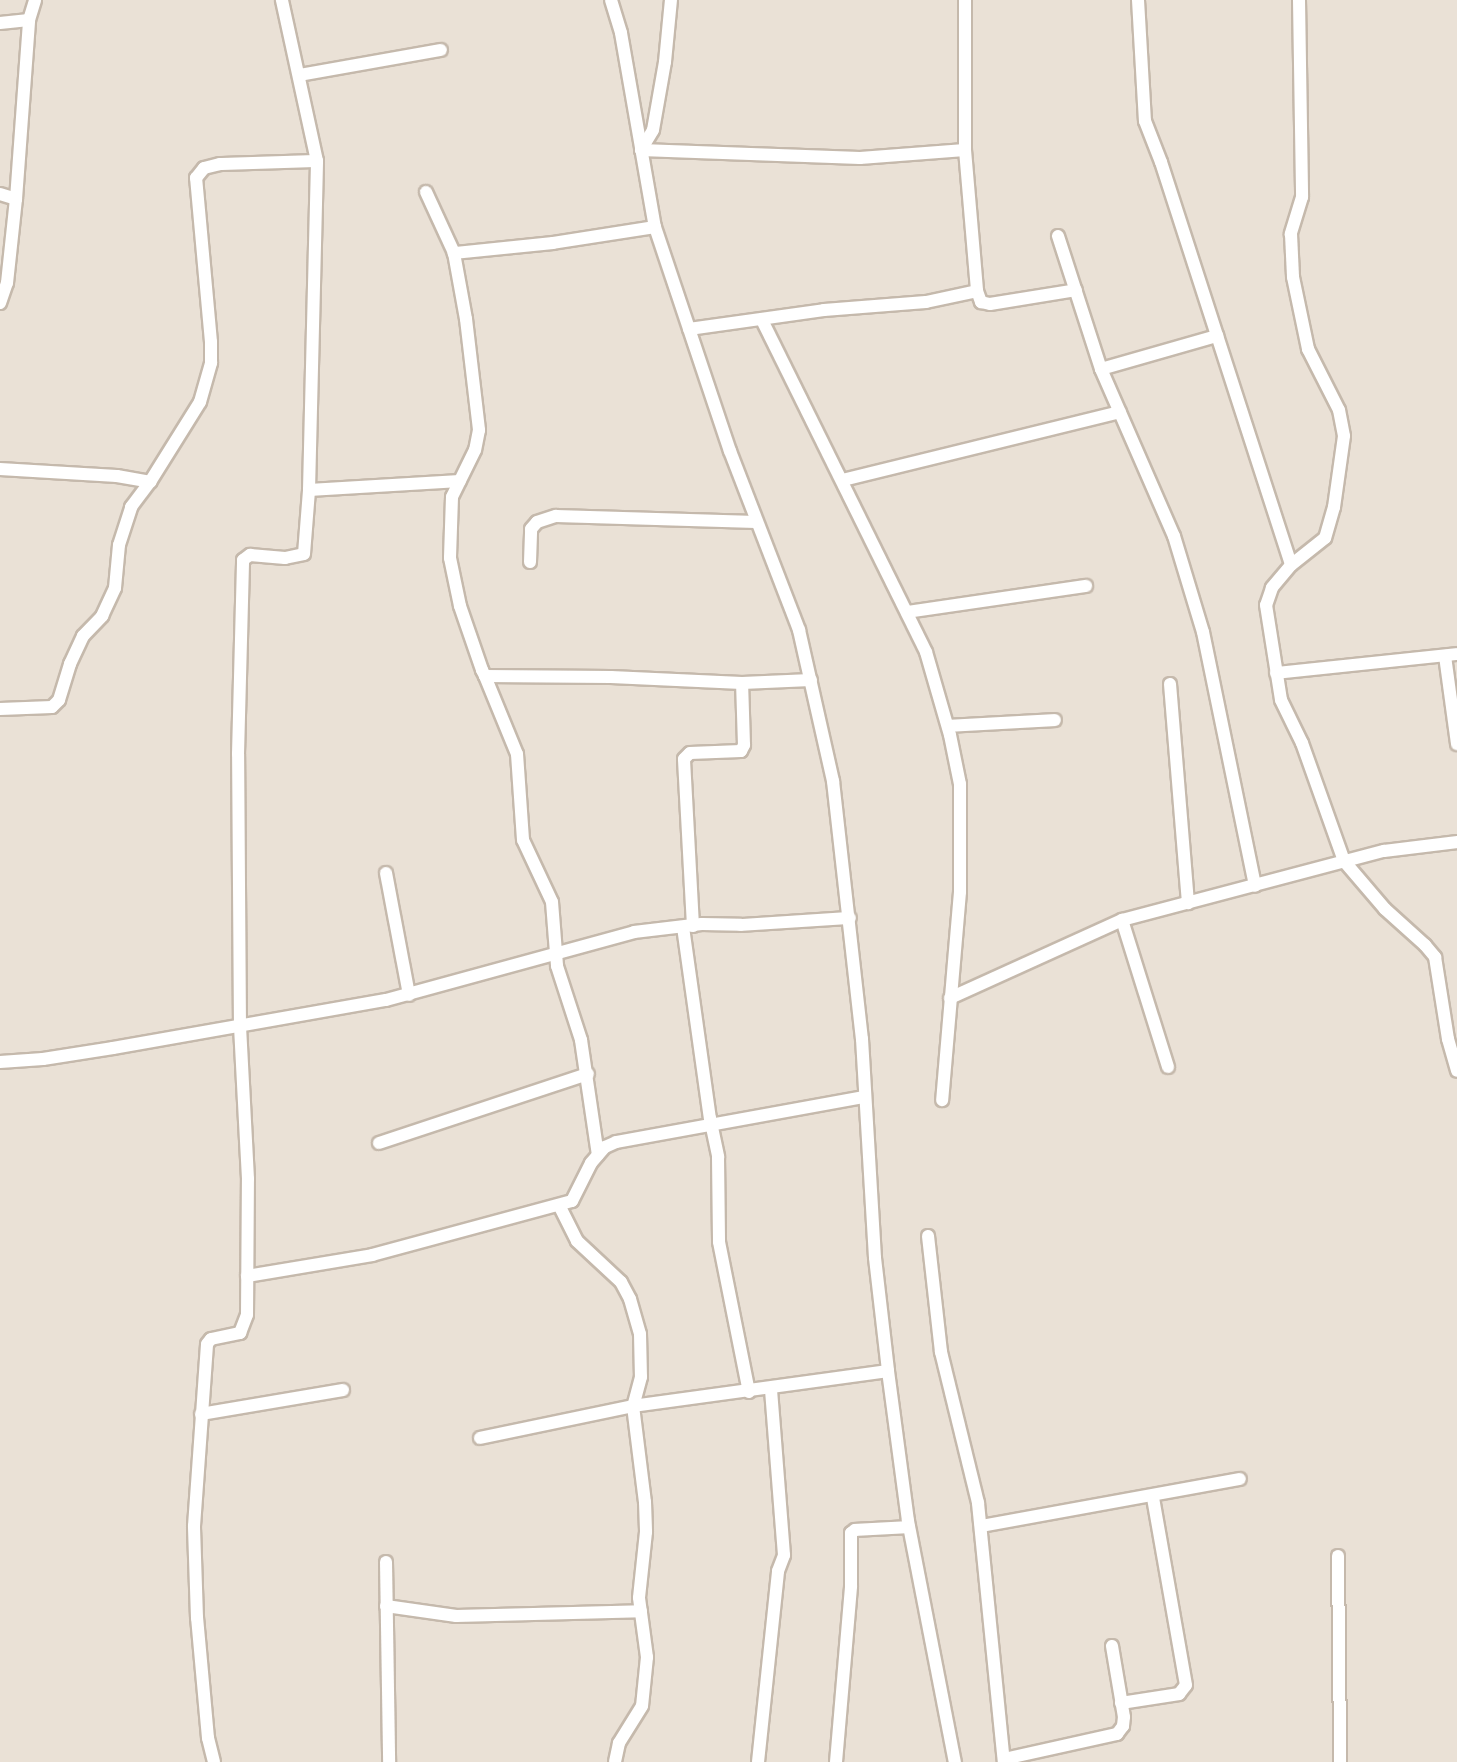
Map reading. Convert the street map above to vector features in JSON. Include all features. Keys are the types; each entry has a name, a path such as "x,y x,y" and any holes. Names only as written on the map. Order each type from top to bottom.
{"street":[{"path":"0,303 7,283 29,20 35,0"},
{"path":"214,1762 208,1738 197,1618 194,1526 206,1344 211,1339 240,1333 243,1329 247,1276 248,1179 240,1028 238,754 243,561 250,555 285,558 304,554 309,490 317,161 282,0"},
{"path":"611,0 621,33 655,227 756,522 795,619 833,781 862,1039 875,1258 888,1371 909,1527 955,1762"},
{"path":"642,150 653,130 665,62 671,0"},
{"path":"965,0 965,150 977,291 981,302 990,304 1076,290"},
{"path":"1138,0 1145,121 1161,162 1291,565"},
{"path":"1299,0 1302,197 1291,234 1293,277 1308,349 1339,410 1343,436 1334,507 1325,538 1291,565 1272,588 1265,605 1281,701 1302,743 1344,861 1385,909 1435,957 1448,1039 1457,1071"},
{"path":"0,23 29,20"},
{"path":"299,75 441,50"},
{"path":"642,150 860,158 965,150"},
{"path":"0,709 52,707 59,700 70,664 83,636 110,603 115,588 123,527 131,507 150,482 200,402 211,363 196,177 204,168 220,164 317,161"},
{"path":"426,192 454,253 466,319 479,430 478,442 452,498 449,519 452,574 460,606 485,676 517,754 523,840 552,902 557,966 574,1010 588,1074 598,1155"},
{"path":"0,194 16,199"},
{"path":"454,253 553,243 655,227"},
{"path":"1058,236 1101,369 1174,536 1203,632 1255,886"},
{"path":"689,329 824,310 926,302 977,291"},
{"path":"761,320 843,480 926,652 948,726 960,784 960,892 942,1100"},
{"path":"1101,369 1217,337"},
{"path":"843,480 1119,412"},
{"path":"0,469 117,476 150,482"},
{"path":"309,490 460,481"},
{"path":"530,562 531,529 537,522 556,516 756,522"},
{"path":"907,612 1086,586"},
{"path":"1276,673 1451,655 1457,744"},
{"path":"485,676 611,677 742,683 811,680"},
{"path":"742,683 744,745 741,751 690,753 684,759 688,926 718,1157 719,1242 749,1392"},
{"path":"1170,684 1188,903"},
{"path":"948,726 1055,720"},
{"path":"950,998 1122,920 1384,851 1457,842"},
{"path":"386,873 409,995"},
{"path":"0,1062 44,1059 240,1028 409,995 634,932 688,926 850,918"},
{"path":"1122,920 1168,1067"},
{"path":"379,1143 588,1074"},
{"path":"247,1276 372,1255 572,1201 598,1155 616,1142 712,1127 864,1097"},
{"path":"559,1205 577,1241 621,1282 630,1299 640,1334 642,1362 639,1388 633,1406 645,1502 641,1611 647,1657 642,1706 619,1743 615,1762"},
{"path":"928,1236 941,1352 978,1503 1004,1761 1117,1734 1124,1726 1112,1646"},
{"path":"480,1438 633,1406 888,1371"},
{"path":"758,1762 778,1571 784,1555 771,1389"},
{"path":"201,1414 343,1390"},
{"path":"981,1526 1153,1497 1240,1479"},
{"path":"1121,1703 1179,1694 1186,1685 1153,1497"},
{"path":"836,1762 851,1586 850,1533 855,1530 909,1527"},
{"path":"1338,1556 1340,1762"},
{"path":"386,1562 389,1762"},
{"path":"386,1606 456,1616 641,1611"}],"shaded area":[{"path":"0,0 1457,0 1457,1762 0,1762"}]}
